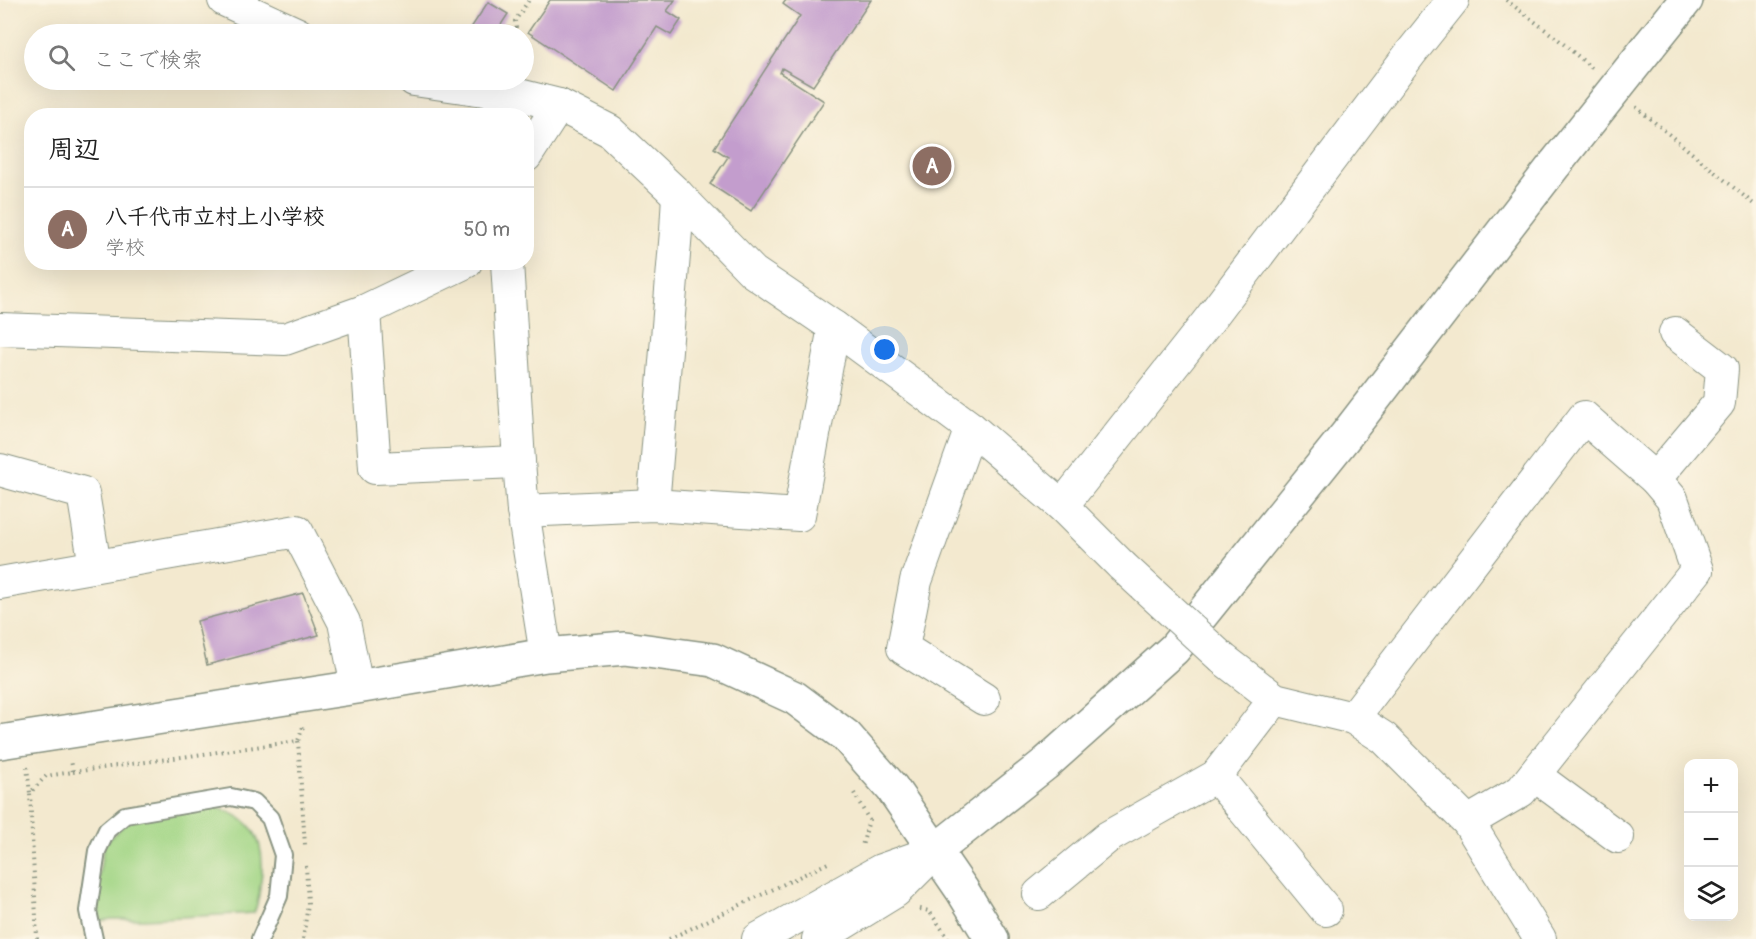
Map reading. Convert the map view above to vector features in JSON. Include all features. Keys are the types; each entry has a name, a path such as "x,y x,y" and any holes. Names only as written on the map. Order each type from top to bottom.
{"street":[{"path":"224,0 276,24"},
{"path":"1062,506 1209,320 1453,0"},
{"path":"818,939 896,891 935,851 1045,764 1174,649 1347,434 1556,163 1686,0"},
{"path":"489,90 519,94 559,105 610,131 678,195 753,272 834,327 971,428 1062,506 1122,566 1223,659 1275,699 1353,718 1384,738 1468,822 1540,939"},
{"path":"534,144 559,105"},
{"path":"653,505 678,195"},
{"path":"0,329 285,339 364,311 449,270"},
{"path":"507,270 523,511 546,655"},
{"path":"364,311 375,468 519,462"},
{"path":"523,511 653,505 799,515 834,327"},
{"path":"1655,479 1719,403 1722,369 1675,333"},
{"path":"1353,718 1584,417 1655,479 1672,499 1697,570 1521,791 1468,822"},
{"path":"971,428 916,581 903,648 984,699"},
{"path":"0,470 83,493 95,567"},
{"path":"0,583 297,531 344,622 357,687"},
{"path":"9,754 357,687 546,655 625,648 712,660 795,698 846,736 892,788 992,939"},
{"path":"1039,894 1108,837 1216,776 1275,699"},
{"path":"1534,775 1618,837"},
{"path":"1216,776 1326,910"},
{"path":"758,939 881,870 935,851"}],"lane":[{"path":"94,939 88,911 97,851 107,830 125,815 231,797 254,802 270,818 283,855 279,896 260,939"}],"path":[{"path":"515,24 515,21 529,0"},
{"path":"30,794 46,776 298,741 306,719"},
{"path":"9,754 27,765 37,939"},
{"path":"70,754 73,772"},
{"path":"850,785 869,820 863,846 855,850"},
{"path":"669,939 829,863"}],"green space":[{"path":"205,805 244,820 258,839 262,865 259,897 254,913 100,921 96,894 104,844 131,818"}],"building":[{"path":"550,0 675,0 667,11 681,20 671,35 657,27 616,91 534,36 534,24"},
{"path":"786,0 871,0 813,86 782,68 780,73 824,101 751,211 710,184 728,157 714,148 800,16 783,4"},
{"path":"488,2 508,14 502,24 474,24"},
{"path":"303,593 319,635 207,665 197,621"}],"place":[{"name":"八千代市立村上小学校","path":"932,166"}]}
